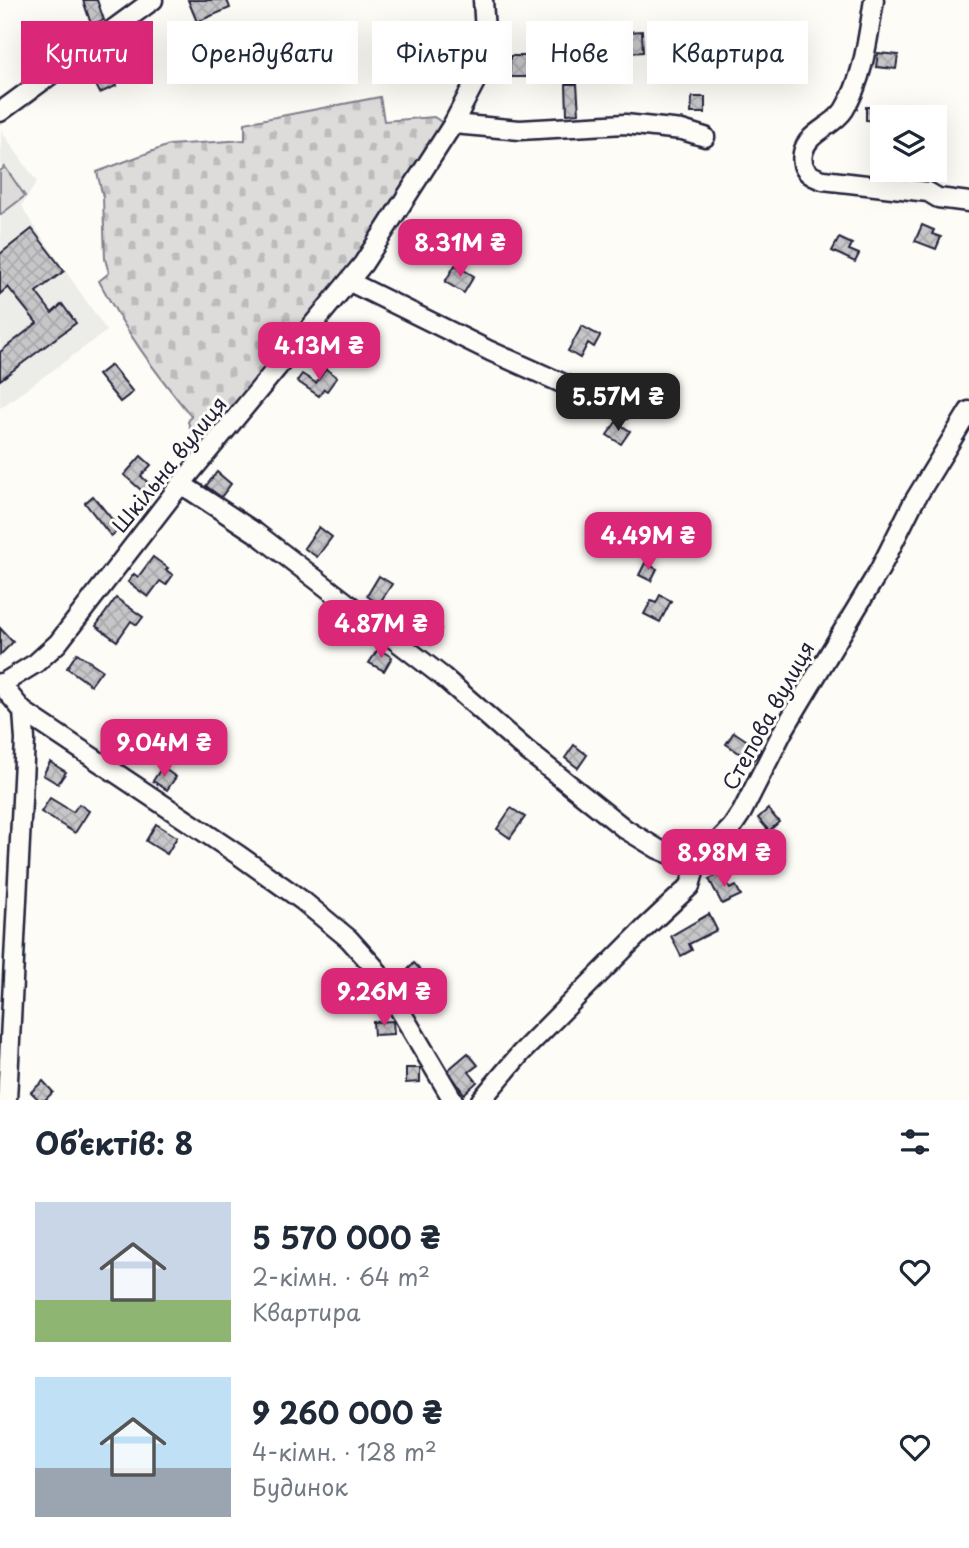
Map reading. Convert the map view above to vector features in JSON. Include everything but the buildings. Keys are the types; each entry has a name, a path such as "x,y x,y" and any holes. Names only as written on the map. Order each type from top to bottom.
{"street":[{"path":"0,112 153,0"},
{"name":"Шкільна вулиця","path":"1,684 36,663 58,643 181,484 350,282 453,124 477,78 486,48 483,0"},
{"path":"873,0 861,65 849,100 842,113 808,142 803,157 805,171 823,180 928,192 938,198 969,202"},
{"path":"453,124 520,130 625,124 682,131 705,137"},
{"path":"350,282 490,351 622,410"},
{"name":"Степова вулиця","path":"481,1100 521,1053 690,886 696,864 720,841 742,812 783,731 880,569 913,503 969,411"},
{"path":"181,484 267,541 443,677 525,749 625,830 658,849 696,864"},
{"path":"1,684 23,711 240,856 341,932 375,968 453,1100"},
{"path":"7,1100 25,740 23,711"}],"shaded area":[{"path":"1,130 37,182 22,205 26,214 107,331 0,408"}],"green space":[{"path":"380,97 384,121 434,117 443,123 344,276 198,449 188,422 191,416 142,351 99,281 109,273 105,259 103,197 97,172 169,145 245,140 245,123"},
{"path":"5,167 25,196 0,215 0,171"}]}
